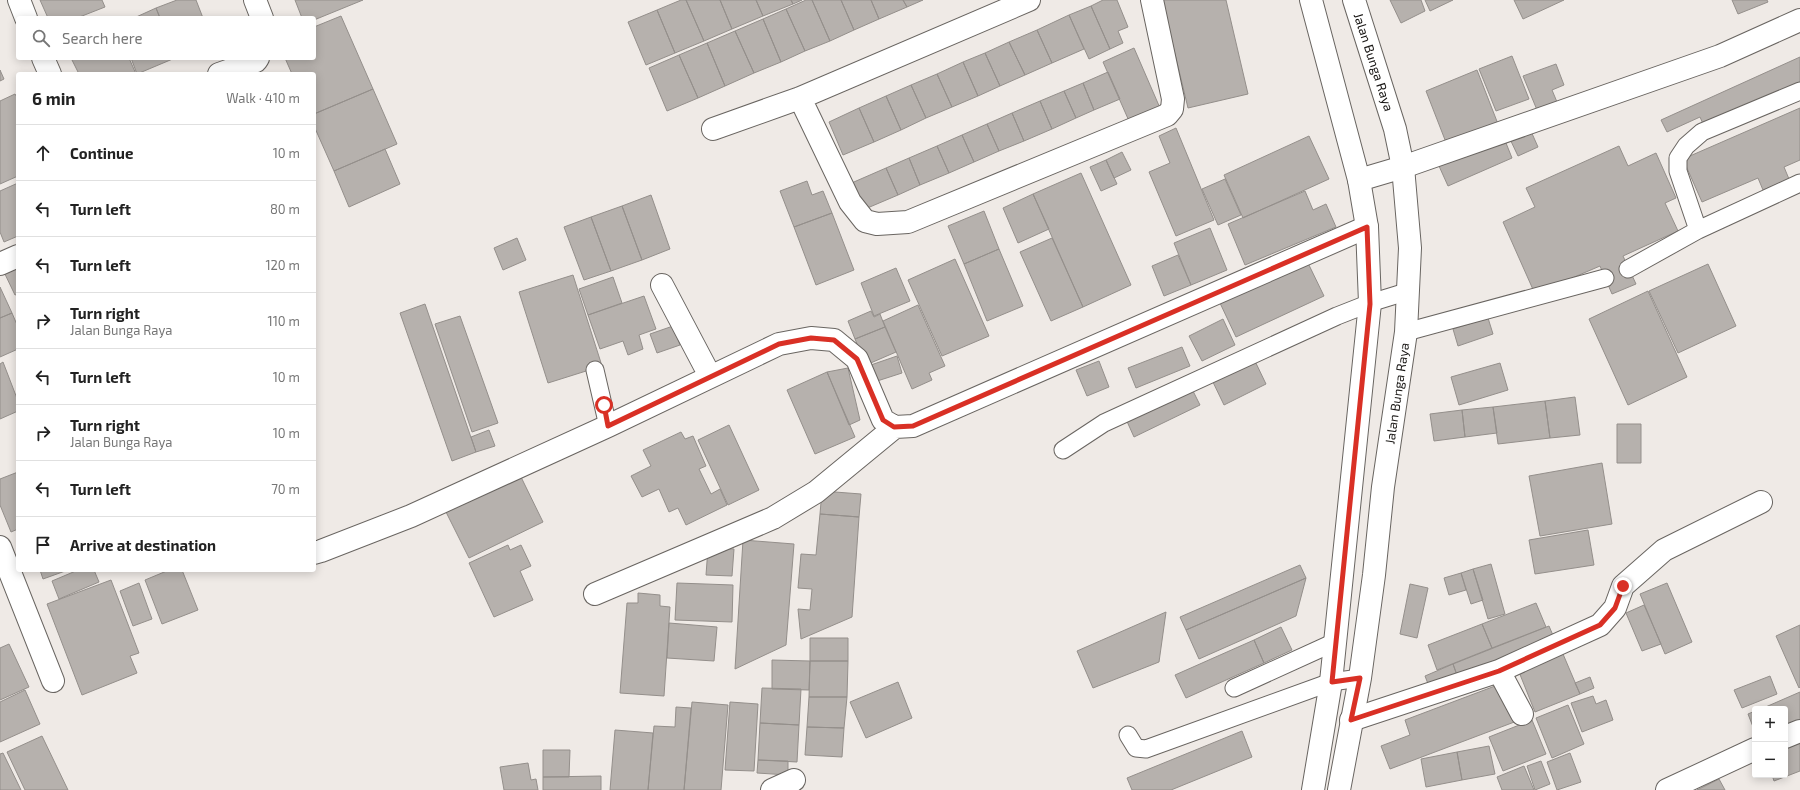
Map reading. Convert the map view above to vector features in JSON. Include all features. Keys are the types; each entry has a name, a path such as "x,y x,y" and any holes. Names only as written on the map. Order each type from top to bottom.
{"street":[{"path":"19,0 25,16"},
{"path":"255,0 261,16"},
{"path":"713,129 800,98 1029,0"},
{"path":"800,98 850,202 865,221 877,224 908,222 1167,115 1172,109 1173,99 1152,0"},
{"path":"1311,0 1359,180 1367,227 1370,304 1334,642 1332,682 1313,790"},
{"name":"Jalan Bunga Raya","path":"1339,790 1360,678 1374,575 1383,487 1406,332 1410,248 1403,167 1394,129 1354,0"},
{"path":"1359,180 1403,167 1720,56 1800,20"},
{"path":"44,60 49,72"},
{"path":"225,72 257,60"},
{"path":"316,552 411,516 608,426 779,344 811,338 834,340 857,359 883,420 894,427 913,426 1367,227"},
{"path":"0,264 16,257"},
{"path":"662,285 710,376"},
{"path":"595,594 773,518 816,492 894,427"},
{"path":"1351,720 1499,671 1600,625 1615,608 1623,586 1664,550 1761,502"},
{"path":"0,547 53,681"},
{"path":"1499,671 1522,714"},
{"path":"1788,736 1800,732"},
{"path":"1667,790 1752,750"},
{"path":"772,790 794,780"}],"lane":[{"path":"1698,230 1678,171 1678,158 1686,146 1702,132 1800,91"},
{"path":"1628,269 1698,230 1800,183"},
{"path":"1406,332 1605,278"},
{"path":"1063,450 1104,423 1337,316 1409,291"},
{"path":"595,370 608,426"},
{"path":"1234,688 1334,642"},
{"path":"1128,735 1136,748 1146,749 1332,682 1360,678"}],"building":[{"path":"40,0 102,0 105,7 82,16 47,16"},
{"path":"177,0 196,0 202,16 159,16 156,8"},
{"path":"295,0 363,0 316,19 316,16 301,16"},
{"path":"681,0 686,0 704,41 675,53 657,10"},
{"path":"686,0 720,0 732,29 704,41"},
{"path":"720,0 756,0 763,16 732,29"},
{"path":"756,0 791,0 793,4 763,16"},
{"path":"791,0 802,0 793,4"},
{"path":"806,0 812,0 830,41 805,51 786,9"},
{"path":"812,0 841,0 854,30 830,41"},
{"path":"841,0 871,0 879,19 854,30"},
{"path":"871,0 903,0 907,7 879,19"},
{"path":"903,0 923,0 907,7"},
{"path":"1103,0 1117,0 1128,27 1118,31 1123,43 1110,49 1091,6"},
{"path":"1162,0 1226,0 1248,94 1188,108"},
{"path":"1390,0 1421,0 1425,11 1401,23"},
{"path":"1425,0 1453,0 1430,11"},
{"path":"1514,0 1564,0 1523,19"},
{"path":"1732,0 1767,0 1768,2 1738,14"},
{"path":"1091,6 1110,49 1089,59 1069,15"},
{"path":"156,8 159,16 138,16"},
{"path":"786,9 805,51 781,62 763,19"},
{"path":"657,10 675,53 646,65 628,22"},
{"path":"1069,15 1084,49 1052,63 1037,30"},
{"path":"341,16 373,89 316,113 316,72 291,72 286,60 316,60 316,26"},
{"path":"763,19 781,62 754,73 735,31"},
{"path":"1037,30 1052,63 1025,75 1009,42"},
{"path":"735,31 754,73 725,86 707,43"},
{"path":"1009,42 1025,75 1000,86 985,53"},
{"path":"707,43 725,86 698,98 679,55"},
{"path":"1134,48 1160,108 1129,121 1103,62"},
{"path":"985,53 1000,86 978,96 963,62"},
{"path":"679,55 698,98 667,111 649,68"},
{"path":"1512,56 1529,99 1496,111 1479,69"},
{"path":"1800,57 1800,83 1704,126 1700,117 1667,132 1661,120"},
{"path":"72,60 130,60 135,72 78,72"},
{"path":"132,60 170,60 142,72 136,72"},
{"path":"963,62 978,96 952,107 937,74"},
{"path":"1556,64 1564,85 1552,90 1557,102 1537,110 1523,76"},
{"path":"0,70 4,79 0,81"},
{"path":"1477,70 1498,124 1447,145 1426,91"},
{"path":"1108,72 1120,99 1094,110 1083,83"},
{"path":"937,74 952,107 926,118 911,85"},
{"path":"1083,83 1094,110 1076,118 1064,91"},
{"path":"911,85 926,118 901,130 886,96"},
{"path":"373,89 397,144 334,171 316,130 316,113"},
{"path":"1064,91 1076,118 1052,129 1040,101"},
{"path":"15,94 16,96 16,177 0,184 0,101"},
{"path":"886,96 901,130 874,142 859,108"},
{"path":"1040,101 1052,129 1024,141 1012,113"},
{"path":"859,108 874,142 843,155 829,122"},
{"path":"1800,108 1800,160 1784,167 1789,179 1763,190 1758,178 1702,202 1683,159"},
{"path":"1012,113 1024,141 999,151 987,124"},
{"path":"987,124 999,151 974,162 962,135"},
{"path":"1176,128 1214,220 1176,236 1149,172 1170,163 1159,136"},
{"path":"1530,129 1538,147 1518,156 1509,137"},
{"path":"962,135 974,162 949,173 937,146"},
{"path":"1309,136 1329,179 1243,218 1224,175"},
{"path":"1504,138 1512,158 1448,186 1439,166"},
{"path":"937,146 949,173 920,185 909,158"},
{"path":"1619,146 1628,166 1656,153 1676,198 1665,203 1678,231 1623,256 1636,284 1612,294 1600,266 1535,294 1503,222 1535,207 1526,188"},
{"path":"385,149 400,184 349,207 334,171"},
{"path":"1122,152 1131,170 1114,178 1106,160"},
{"path":"909,158 920,185 898,195 886,168"},
{"path":"1106,160 1117,184 1101,191 1090,167"},
{"path":"886,168 898,195 858,212 847,185"},
{"path":"1081,173 1131,285 1083,307 1033,194"},
{"path":"1225,179 1241,215 1218,225 1202,189"},
{"path":"807,181 812,195 823,191 832,213 794,227 780,191"},
{"path":"16,184 16,237 4,242 0,232 0,191"},
{"path":"1305,191 1313,210 1326,204 1336,227 1245,265 1228,224"},
{"path":"1033,194 1049,229 1018,243 1003,208"},
{"path":"651,195 670,249 642,260 622,206"},
{"path":"622,206 642,260 611,271 591,217"},
{"path":"984,211 999,249 964,264 948,226"},
{"path":"832,213 854,270 816,285 794,227"},
{"path":"591,217 611,271 584,280 564,227"},
{"path":"1210,228 1227,270 1191,285 1174,243"},
{"path":"517,238 526,260 503,270 494,248"},
{"path":"1052,238 1083,307 1051,321 1020,252"},
{"path":"999,249 1023,306 987,321 964,264"},
{"path":"1178,255 1191,285 1164,296 1152,266"},
{"path":"955,259 989,336 942,356 908,280"},
{"path":"1307,261 1324,296 1236,337 1220,303"},
{"path":"16,264 16,295 15,295 3,270"},
{"path":"1708,264 1736,326 1678,353 1649,291"},
{"path":"896,268 910,301 874,316 861,283"},
{"path":"573,275 602,366 548,383 519,292"},
{"path":"613,277 622,303 588,315 579,289"},
{"path":"0,287 12,313 0,318"},
{"path":"1648,291 1687,377 1628,405 1589,319"},
{"path":"644,296 656,329 639,335 643,349 628,355 623,341 600,349 588,315"},
{"path":"425,304 476,452 452,461 400,313"},
{"path":"918,305 945,366 929,373 932,380 912,389 883,321"},
{"path":"871,311 874,317 880,314 885,327 855,339 848,321"},
{"path":"12,313 16,322 16,350 0,357 0,318"},
{"path":"460,316 498,423 472,432 435,324"},
{"path":"1488,318 1493,334 1458,346 1453,329"},
{"path":"1223,319 1235,345 1202,361 1189,336"},
{"path":"673,326 680,345 657,353 650,334"},
{"path":"885,327 896,352 866,365 855,339"},
{"path":"1182,347 1190,366 1136,388 1128,368"},
{"path":"897,356 902,373 871,383 865,367"},
{"path":"1253,357 1266,384 1224,405 1211,378"},
{"path":"1099,361 1109,387 1087,396 1076,370"},
{"path":"3,362 16,396 16,412 0,419 0,364"},
{"path":"1500,363 1508,390 1459,405 1451,377"},
{"path":"848,368 860,420 849,425 827,372"},
{"path":"827,372 855,437 815,454 787,390"},
{"path":"1190,385 1200,405 1134,437 1125,417"},
{"path":"1575,397 1580,435 1550,438 1545,401"},
{"path":"1545,401 1550,438 1498,444 1493,407"},
{"path":"1493,407 1497,433 1465,437 1462,410"},
{"path":"1462,410 1465,437 1434,441 1430,414"},
{"path":"1617,424 1641,424 1641,463 1617,463"},
{"path":"729,425 759,490 728,505 698,440"},
{"path":"489,430 495,446 476,452 471,437"},
{"path":"681,432 685,439 693,436 706,466 699,469 711,494 720,489 727,505 686,525 678,508 669,512 659,489 642,497 631,476 651,466 643,450"},
{"path":"1602,463 1612,524 1540,536 1529,476"},
{"path":"16,473 16,530 11,532 0,505 0,479"},
{"path":"521,477 543,522 469,558 446,512"},
{"path":"822,491 861,494 859,517 820,514"},
{"path":"820,514 859,517 852,617 801,639 798,609 810,610 812,589 798,588 801,554 816,555"},
{"path":"1588,530 1594,565 1535,574 1529,540"},
{"path":"743,540 794,544 786,645 735,669"},
{"path":"508,545 510,550 521,545 531,566 520,571 533,600 494,617 469,563"},
{"path":"708,548 734,549 732,576 706,575"},
{"path":"1491,564 1505,614 1488,619 1473,569"},
{"path":"1300,565 1306,578 1186,630 1180,617"},
{"path":"1473,569 1483,600 1471,604 1461,573"},
{"path":"41,572 62,572 43,579"},
{"path":"73,572 95,572 99,582 59,599 52,581"},
{"path":"164,572 183,572 198,610 162,624 145,580"},
{"path":"1461,573 1466,590 1449,595 1444,578"},
{"path":"1306,578 1296,616 1199,659 1186,630"},
{"path":"111,580 139,653 130,656 137,673 82,695 47,604"},
{"path":"139,583 152,619 133,626 120,591"},
{"path":"677,583 733,585 732,622 675,620"},
{"path":"1667,583 1692,642 1665,654 1640,594"},
{"path":"1410,584 1428,588 1417,638 1400,634"},
{"path":"638,593 660,595 660,606 670,607 664,696 620,693 627,603 638,603"},
{"path":"1536,603 1546,627 1492,648 1482,624"},
{"path":"1644,605 1661,644 1642,651 1626,613"},
{"path":"1166,612 1159,662 1093,688 1077,651"},
{"path":"669,623 717,627 714,661 667,658"},
{"path":"1482,624 1492,648 1437,670 1428,645"},
{"path":"1800,625 1800,687 1799,688 1776,636"},
{"path":"1549,626 1555,640 1458,678 1453,664"},
{"path":"1281,627 1292,650 1264,663 1254,640"},
{"path":"810,638 848,638 848,661 810,661"},
{"path":"1254,640 1264,663 1186,698 1175,675"},
{"path":"9,644 29,687 0,700 0,648"},
{"path":"1563,654 1580,694 1535,712 1519,672"},
{"path":"772,660 810,661 809,690 772,689"},
{"path":"810,661 848,661 847,697 809,697"},
{"path":"1453,664 1458,678 1430,689 1425,676"},
{"path":"1770,676 1777,694 1742,708 1734,690"},
{"path":"1590,677 1594,688 1580,694 1575,683"},
{"path":"898,682 912,718 866,738 850,702"},
{"path":"1503,683 1517,721 1390,769 1381,746 1410,735 1405,720"},
{"path":"762,688 801,689 799,725 760,723"},
{"path":"25,690 40,724 0,742 0,702"},
{"path":"1800,692 1800,727 1788,733 1788,706 1768,706"},
{"path":"1593,696 1596,704 1606,700 1613,720 1582,732 1571,703"},
{"path":"809,697 847,697 844,728 807,727"},
{"path":"692,702 728,705 721,790 684,790"},
{"path":"730,702 758,704 754,771 725,770"},
{"path":"1568,705 1584,744 1552,758 1536,718"},
{"path":"676,707 691,708 684,790 648,790 654,726 675,727"},
{"path":"1752,712 1752,724 1748,714"},
{"path":"1532,720 1546,754 1503,771 1489,737"},
{"path":"760,723 799,725 797,762 758,760"},
{"path":"807,727 844,728 842,757 805,755"},
{"path":"615,730 653,733 648,790 610,790"},
{"path":"1242,731 1252,757 1171,790 1132,790 1127,778"},
{"path":"1800,735 1800,771 1788,776 1788,742 1788,739"},
{"path":"42,736 68,790 25,790 7,752"},
{"path":"1489,746 1495,774 1462,780 1457,752"},
{"path":"543,750 570,750 569,777 543,777"},
{"path":"1457,752 1462,780 1426,787 1421,759"},
{"path":"3,753 21,790 0,790 0,754"},
{"path":"1570,753 1581,782 1557,790 1547,762"},
{"path":"758,760 788,761 788,775 757,773"},
{"path":"1541,761 1550,784 1535,790 1527,766"},
{"path":"528,763 531,780 536,779 538,790 504,790 500,767"},
{"path":"1524,766 1534,790 1502,790 1497,777"},
{"path":"601,776 601,790 543,790 543,777"},
{"path":"1773,778 1782,778 1774,781"},
{"path":"1719,779 1725,790 1697,790"}],"route":[{"path":"604,405 608,426 779,344 811,338 834,340 857,359 883,420 894,427 913,426 1367,227 1370,304 1334,642 1332,682 1360,678 1351,720 1499,671 1600,625 1615,608 1623,586"}]}
